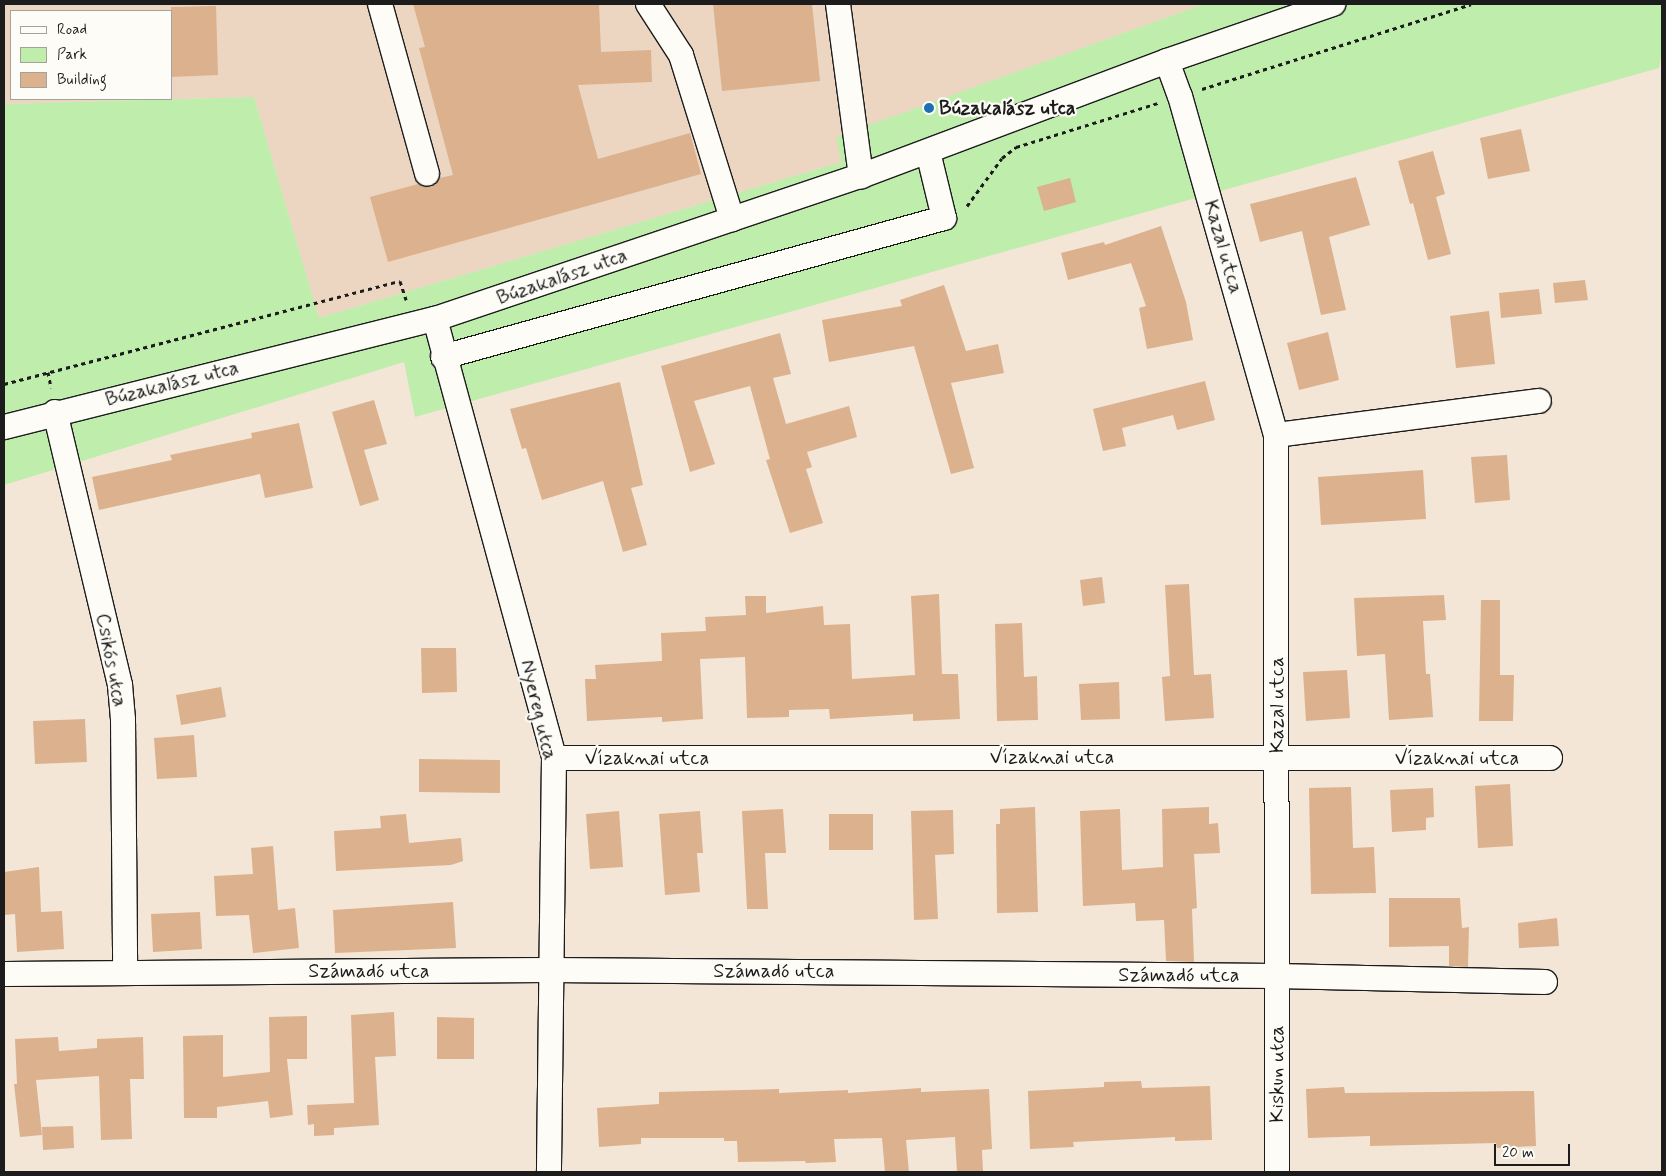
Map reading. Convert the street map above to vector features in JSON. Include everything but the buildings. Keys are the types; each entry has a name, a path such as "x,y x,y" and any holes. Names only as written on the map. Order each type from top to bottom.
{"street":[{"path":"380,4 427,174"},
{"path":"648,4 680,54 732,219"},
{"path":"838,4 861,176"},
{"name":"Búzakalász utca","path":"4,427 56,412 424,322 861,176 1167,61 1333,4"},
{"name":"Kazal utca","path":"1167,61 1180,96 1276,435 1276,976"},
{"name":"Búzakalász utca","path":"443,357 944,218 928,152"},
{"name":"Nyereg utca","path":"424,322 443,357 554,758 550,970 550,1172"},
{"path":"1276,435 1539,401"},
{"name":"Csikós utca","path":"56,412 120,685 123,720 125,973"},
{"name":"Vízaknai utca","path":"554,758 1550,758"},
{"name":"Számadó utca","path":"4,974 550,970 1276,976 1545,982"},
{"name":"Kiskun utca","path":"1276,976 1276,1172"}],"path":[{"path":"4,384 400,281 424,322"}],"shaded area":[{"path":"4,4 1204,4 837,137 841,162 319,318 254,97 172,99 172,10 10,10 10,100 147,100 4,104"}],"green space":[{"path":"1204,4 1662,4 1662,52 1659,68 415,417 404,362 4,485 4,104 254,97 319,318 841,162 836,137"}],"place":[{"name":"Búzakalász utca","path":"929,108"}]}
